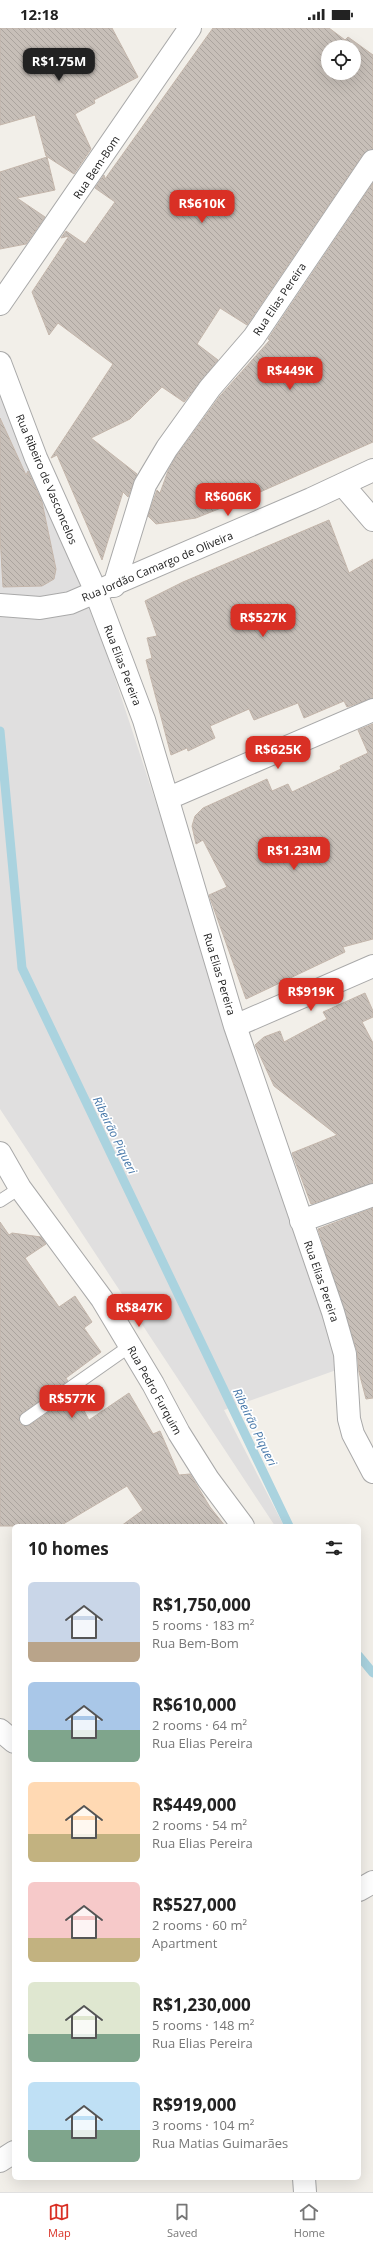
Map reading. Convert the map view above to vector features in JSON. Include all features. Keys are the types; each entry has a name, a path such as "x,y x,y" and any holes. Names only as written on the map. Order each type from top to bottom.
{"street":[{"name":"Rua Bem-Bom","path":"0,304 180,34"},
{"name":"Rua Elias Pereira","path":"373,161 254,337 210,388 167,448 142,492 105,590 169,798 235,1026 255,1077 301,1221 333,1312 345,1354 349,1419 352,1434 373,1472"},
{"name":"Rua Ribeiro de Vasconcelos","path":"0,363 36,458 105,590"},
{"name":"Rua Jordão Camargo de Oliveira","path":"3,606 40,608 62,604 105,590 343,485 373,470"},
{"path":"343,485 373,520"},
{"path":"169,798 373,710"},
{"path":"235,1026 373,966"},
{"name":"Rua Pedro Furquim","path":"0,1154 20,1188 102,1300 183,1439 208,1479 242,1524"},
{"path":"301,1221 373,1195"},
{"path":"0,1730 12,1740"},
{"path":"361,1889 373,1882"},
{"path":"0,2161 12,2153"},
{"path":"304,2180 305,2192"}],"lane":[{"path":"0,1201 20,1188"},
{"path":"26,1419 130,1346"}],"shaded area":[{"path":"0,381 107,654 342,1368 224,1410 283,1524 274,1524 0,1109"}],"building":[{"path":"0,28 112,28 138,77 94,100 95,103 75,114 91,149 74,174 46,156 35,115 0,125"},
{"path":"213,28 329,28 345,40 321,40 321,80 361,80 361,46 373,55 373,149 363,154 247,325 220,308 197,344 218,360 184,402 162,387 130,419 91,438 137,474 128,497 123,492 102,560 57,455 51,458 113,364 58,323 49,335 32,292 69,236 61,238 66,231 85,244 115,202 95,188 104,175 105,179"},
{"path":"348,37 352,40 345,40"},
{"path":"47,157 55,190 17,198 45,217 26,244 0,249 0,172"},
{"path":"373,183 373,442 251,496 196,518 156,524 148,516 157,490 160,493 168,471 177,455 220,396 270,340 268,339"},
{"path":"0,418 26,475 28,471 42,502 56,569 54,579 42,586 3,587 0,536"},
{"path":"329,520 349,573 373,559 373,698 347,707 344,701 304,718 298,703 254,720 249,709 210,726 215,738 188,751 187,748 171,755 146,660 152,658 147,638 157,636 145,601 183,582"},
{"path":"373,724 373,939 343,947 345,952 246,999 209,895 227,887 203,840 196,844 192,826 195,816 203,808 267,779 272,791 288,784 292,792 341,769 340,766 368,753 358,730"},
{"path":"365,993 373,1011 373,1017 362,1022 373,1043 373,1183 311,1204 292,1153 337,1135 274,1086 255,1045 264,1037 280,1031 284,1042 327,1019 323,1012"},
{"path":"373,1208 373,1398 366,1399 359,1372 357,1351 318,1229"},
{"path":"0,1222 9,1235 12,1233 41,1237 46,1244 25,1258 59,1307 75,1296 92,1322 84,1328 101,1352 66,1378 68,1381 22,1413 19,1419 20,1424 26,1426 30,1425 75,1394 89,1420 129,1393 153,1434 160,1431 179,1475 190,1474 210,1507 223,1524 124,1524 143,1510 127,1486 63,1524 12,1524 12,1526 0,1526"}],"waterway":[{"name":"Ribeirão Piqueri","path":"0,731 22,968 288,1524"},
{"name":"Ribeirão Piqueri","path":"361,1658 373,1673"}]}
